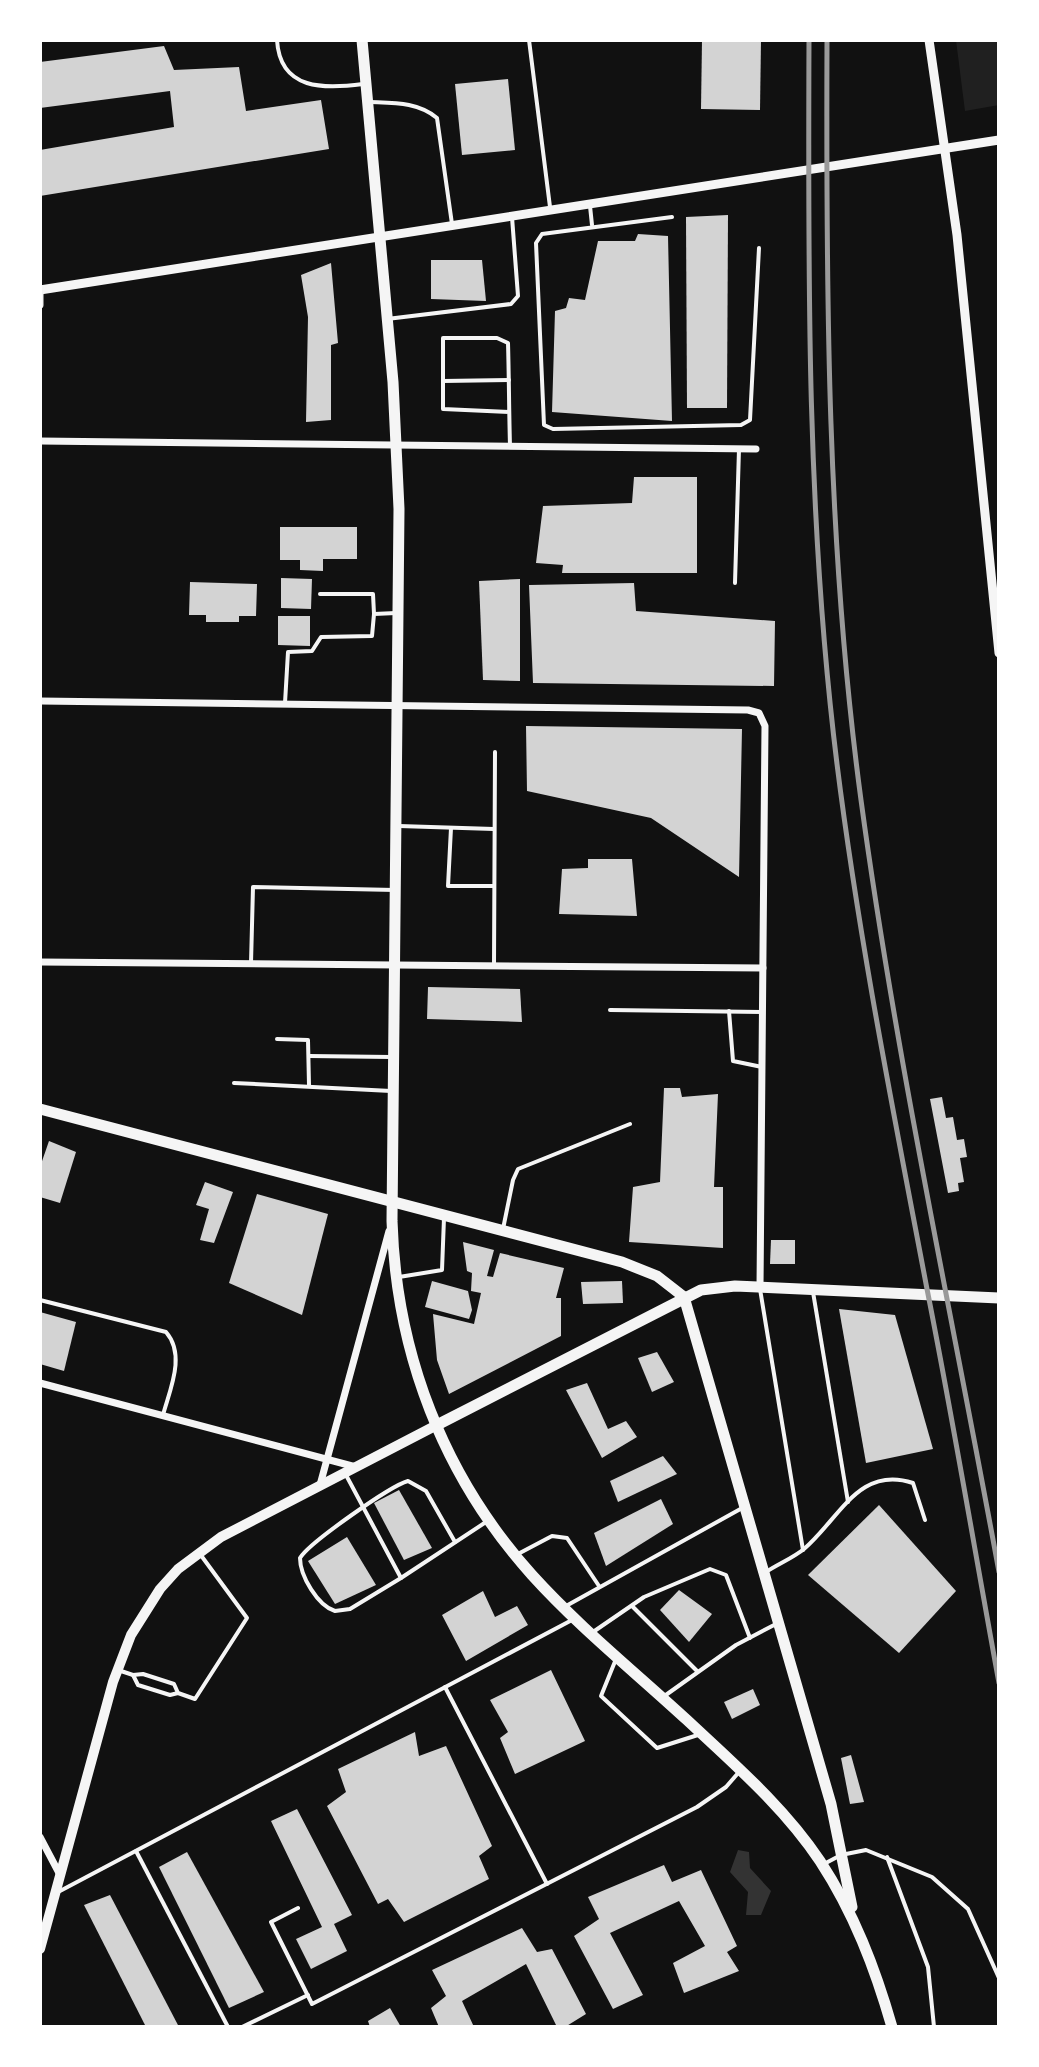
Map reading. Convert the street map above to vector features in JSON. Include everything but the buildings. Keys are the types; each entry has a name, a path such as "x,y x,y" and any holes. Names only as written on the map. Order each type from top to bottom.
{"main road":[{"path":"362,40 397,445 399,613 392,1221 404,1330 435,1426 458,1473 488,1520 515,1555 564,1607 741,1770 786,1818 822,1865 854,1920"},
{"path":"40,1109 640,1268 684,1297 831,1804 854,1920 892,2027"},
{"path":"40,1949 43,1925 117,1669 143,1611 178,1569 199,1552 320,1485 684,1297 718,1286 999,1298"}],"street":[{"path":"929,40 945,148 995,568 999,653"},
{"path":"40,305 40,290 999,140"},
{"path":"40,441 756,449"},
{"path":"40,701 748,710 759,713 765,726 760,1287"},
{"path":"40,962 763,968"},
{"path":"320,1485 392,1221"},
{"path":"40,1383 356,1467"},
{"path":"40,1837 59,1873"}],"lane":[{"path":"277,40 284,65 294,76 313,87 325,89 366,83"},
{"path":"529,40 551,210"},
{"path":"368,102 405,104 427,110 437,118 452,224"},
{"path":"590,204 592,226"},
{"path":"387,319 511,304 518,296 512,214"},
{"path":"672,217 542,234 536,243 544,425 553,429 741,425 750,420 759,248"},
{"path":"509,412 443,409 443,338 497,338 508,343 510,446"},
{"path":"443,381 509,380"},
{"path":"735,583 739,449"},
{"path":"285,704 288,652 312,651 321,637 372,636 373,594 320,594"},
{"path":"374,614 399,613"},
{"path":"494,968 495,752"},
{"path":"397,826 494,829"},
{"path":"451,828 448,886 494,886"},
{"path":"251,963 253,887 396,890"},
{"path":"610,1010 762,1012"},
{"path":"729,1011 733,1061 762,1067"},
{"path":"277,1039 308,1040 309,1085"},
{"path":"309,1056 394,1057"},
{"path":"234,1083 393,1091"},
{"path":"503,1231 518,1169 543,1156 630,1124"},
{"path":"396,1278 442,1270 444,1216"},
{"path":"760,1287 803,1550"},
{"path":"812,1289 848,1502"},
{"path":"40,1300 166,1332 173,1340 176,1355 163,1415"},
{"path":"345,1473 401,1578"},
{"path":"764,1573 803,1550 868,1483 892,1476 913,1483 925,1520"},
{"path":"455,1542 426,1491 412,1481 400,1483 362,1508 300,1558 302,1569 318,1599 331,1610 345,1611 401,1578 455,1542 488,1520"},
{"path":"564,1607 745,1506"},
{"path":"515,1555 552,1536 567,1538 599,1586"},
{"path":"133,1675 138,1685 195,1699 247,1618 199,1552"},
{"path":"592,1633 632,1606 700,1572 721,1572 730,1583 750,1638"},
{"path":"632,1606 697,1671"},
{"path":"54,1894 576,1618"},
{"path":"662,1697 697,1671 778,1623"},
{"path":"617,1656 601,1696 657,1748 702,1734"},
{"path":"117,1669 174,1684 178,1693"},
{"path":"445,1687 547,1884"},
{"path":"298,1908 271,1922 312,2004 697,1807 726,1787 741,1770"},
{"path":"822,1865 841,1855 866,1850 932,1877 968,1909 999,1978"},
{"path":"136,1851 228,2027"},
{"path":"887,1857 928,1967 934,2027"},
{"path":"242,2027 308,1995"}],"shaded area":[{"path":"956,40 999,40 999,105 965,111"},
{"path":"738,1850 749,1852 750,1868 771,1891 761,1915 746,1915 748,1892 730,1872"}],"railway":[{"path":"809,40 811,402 820,583 837,764 878,1027 999,1683"},
{"path":"827,40 831,421 841,611 850,705 861,800 891,993 999,1572"}]}
